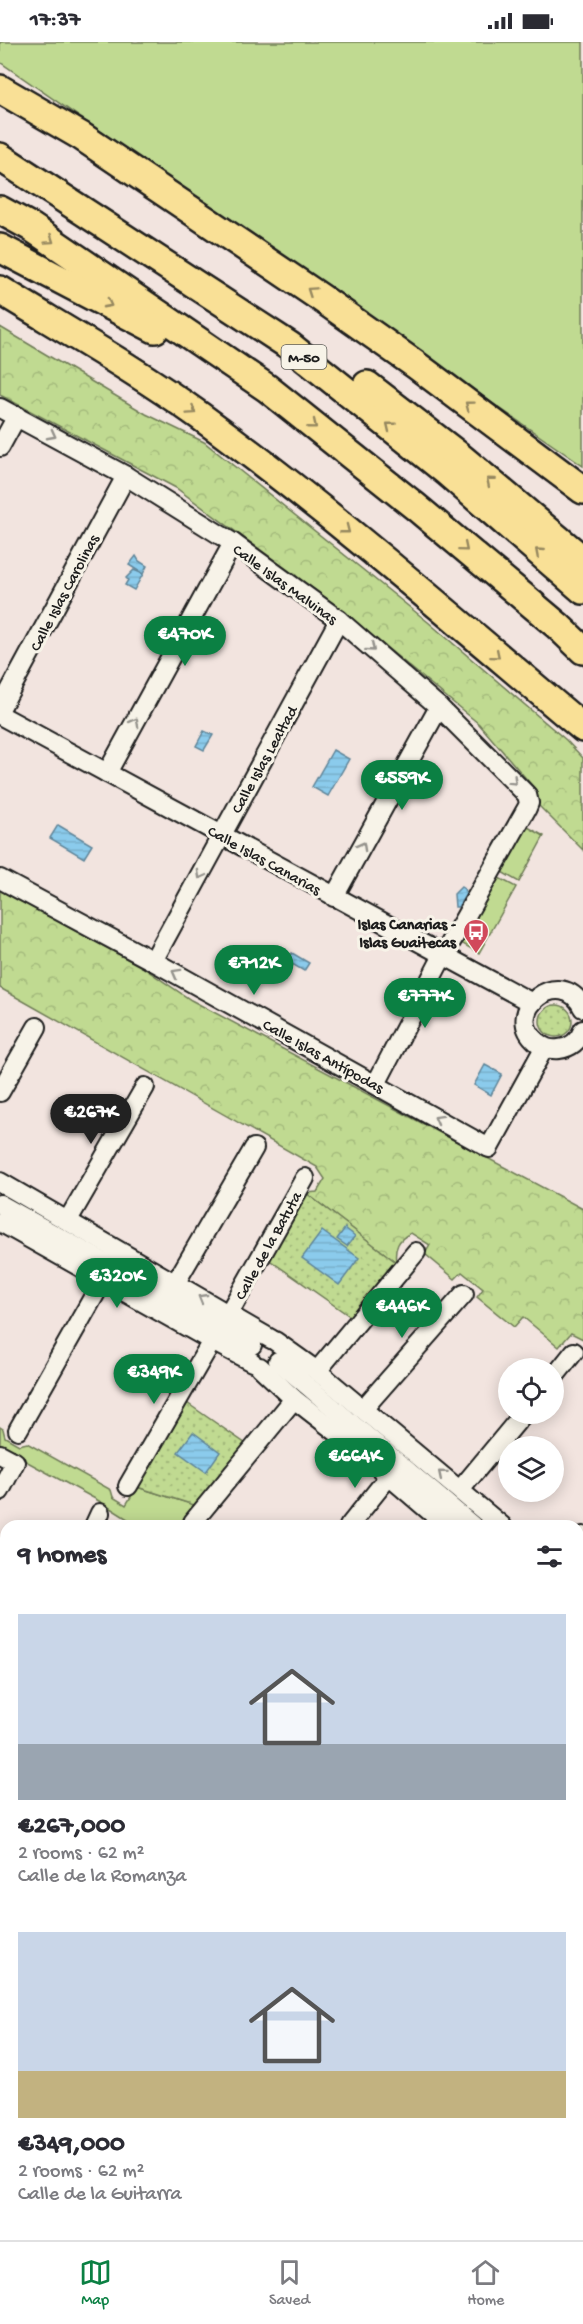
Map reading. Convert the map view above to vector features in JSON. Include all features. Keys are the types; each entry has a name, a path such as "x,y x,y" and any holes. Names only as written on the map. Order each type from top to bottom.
{"highway":[{"path":"0,89 81,136 177,201 416,366 583,490"},
{"path":"0,102 177,201"},
{"path":"0,150 57,178 183,255 298,331 459,456 583,560"},
{"name":"M-50","path":"0,157 290,346 447,472 583,590"},
{"name":"M-50","path":"0,210 31,227 267,388 416,507 558,626 583,650"},
{"path":"0,248 267,388"},
{"path":"0,290 144,378 200,416 369,547 583,728"}],"street":[{"name":"Calle Islas Malvinas","path":"0,408 126,476 232,543 339,620 439,707 527,795 529,803 527,808 444,956"},
{"path":"0,447 17,416"},
{"name":"Calle Islas Carolinas","path":"0,710 126,476"},
{"path":"107,773 232,543"},
{"name":"Calle Islas Lealtad","path":"153,961 339,620"},
{"path":"334,897 439,707"},
{"name":"Calle Islas Canarias","path":"0,715 532,1003"},
{"name":"Calle Islas Antípodas","path":"0,879 153,961 489,1148 544,1048"},
{"path":"376,1084 444,956"},
{"path":"581,1041 564,1048 544,1048 532,1038 527,1026 527,1010 542,993 551,990 567,993 582,1004"},
{"path":"0,1092 37,1027"},
{"path":"68,1220 144,1087"},
{"path":"176,1282 254,1148"},
{"name":"Calle de la Batuta","path":"229,1313 305,1178"},
{"path":"5,1189 68,1220 273,1340 317,1371 495,1520"},
{"path":"0,1204 156,1290 254,1358 294,1399 389,1476 446,1517"},
{"path":"0,1222 212,1341 272,1367 278,1361 280,1348 273,1340 261,1338 254,1358"},
{"path":"47,1248 72,1244"},
{"path":"113,1247 122,1271"},
{"path":"317,1371 416,1252"},
{"path":"18,1430 103,1280"},
{"path":"156,1290 165,1315"},
{"path":"363,1409 464,1294"},
{"path":"128,1486 212,1341"},
{"path":"564,1364 574,1352"},
{"path":"278,1361 409,1470 446,1517"},
{"path":"196,1520 294,1399"},
{"path":"347,1420 348,1441"},
{"path":"460,1490 515,1424"},
{"path":"407,1445 409,1470"},
{"path":"0,1454 15,1462 0,1491"},
{"path":"354,1520 389,1476"}],"green space":[{"path":"0,42 583,42 583,466 0,62"},
{"path":"0,327 146,414 204,442 428,622 566,740 583,758 583,850 536,803 536,790 479,724 333,603 176,488 0,395"},
{"path":"526,826 544,836 519,882 500,871"},
{"path":"497,877 516,887 479,953 461,943"},
{"path":"0,890 142,967 191,1000 583,1209 583,1339 571,1333 559,1347 523,1317 514,1327 477,1297 483,1289 462,1272 455,1279 425,1254 430,1245 411,1233 398,1244 396,1262 306,1193 317,1192 325,1179 317,1167 0,988"},
{"path":"556,1005 567,1010 572,1021 567,1032 556,1037 545,1032 540,1021 545,1010"},
{"path":"306,1193 396,1262 351,1317 268,1259"},
{"path":"187,1403 246,1444 197,1506 137,1487"},
{"path":"0,1427 5,1437 19,1445 27,1443 111,1490 113,1497 126,1505 137,1487 197,1506 186,1520 129,1520 0,1447"}],"water":[{"path":"136,556 147,566 143,574 129,565"},
{"path":"134,570 143,574 134,590 125,585 128,580 126,578"},
{"path":"204,731 213,735 204,750 196,746"},
{"path":"333,750 349,759 328,796 312,787"},
{"path":"58,825 92,845 84,858 50,838"},
{"path":"461,887 466,894 458,907 455,907 454,894"},
{"path":"292,953 309,963 304,971 287,961"},
{"path":"485,1065 502,1074 491,1095 474,1085"},
{"path":"345,1228 355,1236 347,1246 337,1239"},
{"path":"322,1231 359,1258 339,1285 302,1258"},
{"path":"193,1432 220,1452 206,1472 178,1452"}],"place":[{"name":"Islas Canarias - Islas Guaitecas","path":"476,955"}]}
